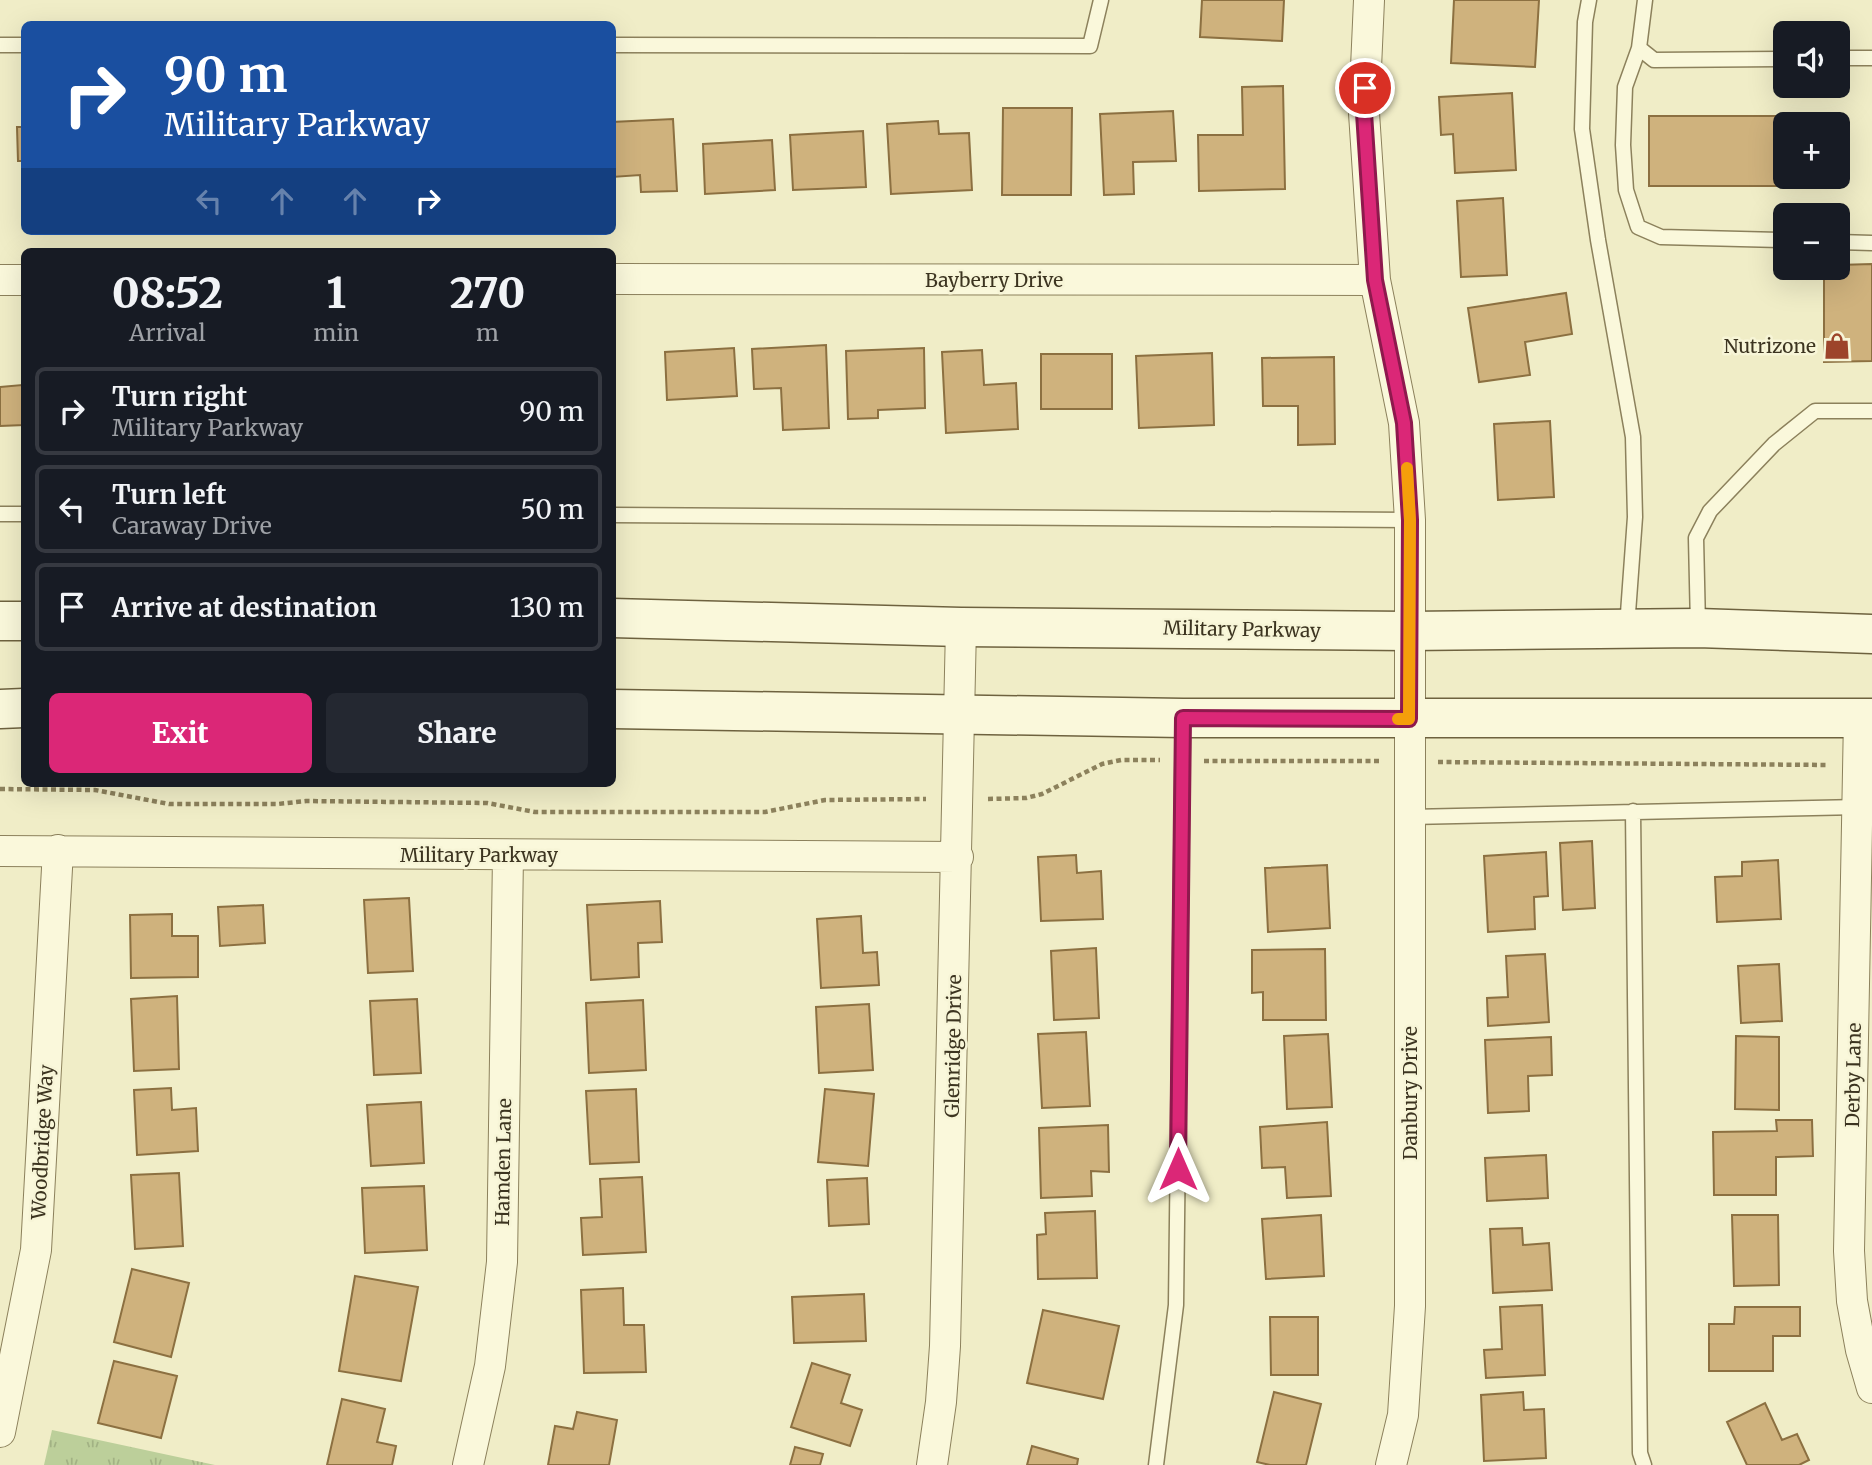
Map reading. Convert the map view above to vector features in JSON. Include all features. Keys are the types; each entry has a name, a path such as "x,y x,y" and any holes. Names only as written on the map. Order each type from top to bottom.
{"main road":[{"name":"Military Parkway","path":"616,618 961,627 1408,631 1698,628 1872,634"},
{"path":"0,621 21,621"},
{"path":"0,709 21,708"},
{"path":"616,709 1183,718 1866,718"}],"street":[{"name":"Danbury Drive","path":"1369,0 1364,113 1375,280 1404,423 1410,520 1410,1306 1403,1415 1391,1465"},
{"name":"Bayberry Drive","path":"616,279 1375,280"},
{"path":"0,280 21,280"},
{"name":"Glenridge Drive","path":"932,1465 941,1402 945,1346 958,857 961,627"},
{"name":"Derby Lane","path":"1866,718 1859,807 1849,1251 1852,1301 1872,1388"},
{"name":"Woodbridge Way","path":"0,1432 36,1251 58,850"},
{"name":"Military Parkway","path":"0,851 958,857"},
{"name":"Hamden Lane","path":"468,1465 490,1366 502,1262 508,855"}],"lane":[{"path":"616,45 1090,46 1101,0"},
{"path":"1589,0 1585,22 1582,129 1598,240 1633,437 1635,517 1627,628"},
{"path":"1645,0 1639,48 1625,87 1623,145 1626,190 1638,227 1661,237 1773,240"},
{"path":"0,45 21,45"},
{"path":"1639,48 1654,60 1773,59"},
{"path":"1850,58 1872,58"},
{"path":"1850,242 1872,243"},
{"path":"1698,628 1696,538 1710,511 1774,444 1815,411 1872,411"},
{"path":"0,514 21,514"},
{"path":"616,515 1410,520"},
{"path":"1156,1465 1176,1306 1183,718"},
{"path":"1410,817 1859,807"},
{"path":"1633,811 1640,1453 1644,1465"}],"green space":[{"path":"52,1430 215,1465 44,1465"}],"building":[{"path":"1202,0 1284,0 1282,41 1200,37"},
{"path":"1454,0 1539,0 1535,67 1451,63"},
{"path":"1283,86 1285,189 1199,191 1198,135 1243,135 1242,87"},
{"path":"1512,93 1516,170 1455,173 1453,134 1441,135 1439,97"},
{"path":"1003,108 1072,108 1071,195 1002,195"},
{"path":"1173,111 1176,161 1133,162 1134,194 1104,195 1100,114"},
{"path":"1649,116 1773,116 1773,186 1649,186"},
{"path":"673,119 677,191 641,192 640,175 616,177 616,122"},
{"path":"938,121 939,134 969,133 972,190 891,194 887,124"},
{"path":"17,127 21,127 21,161 18,161"},
{"path":"863,131 866,187 793,190 790,135"},
{"path":"772,140 775,190 705,194 703,144"},
{"path":"1503,198 1507,275 1461,277 1457,201"},
{"path":"1872,264 1872,361 1824,362 1824,280 1850,280 1850,265"},
{"path":"1566,293 1572,334 1525,342 1530,375 1479,382 1468,308"},
{"path":"826,345 829,428 783,430 781,388 754,389 752,349"},
{"path":"734,348 737,396 667,400 665,352"},
{"path":"924,348 925,408 878,410 878,418 848,419 846,351"},
{"path":"982,350 984,385 1016,383 1018,429 946,433 942,352"},
{"path":"1212,353 1214,425 1139,428 1136,356"},
{"path":"1041,354 1112,354 1112,409 1041,409"},
{"path":"1334,357 1335,444 1298,445 1298,406 1263,406 1262,358"},
{"path":"21,385 21,425 0,426 0,387"},
{"path":"1550,421 1554,497 1498,500 1494,424"},
{"path":"1592,841 1595,908 1563,910 1560,843"},
{"path":"1546,852 1548,896 1534,897 1535,929 1488,932 1484,856"},
{"path":"1076,855 1077,873 1101,871 1103,919 1041,921 1038,857"},
{"path":"1778,860 1781,919 1717,922 1715,877 1742,876 1742,862"},
{"path":"1327,865 1330,928 1268,932 1265,868"},
{"path":"409,898 413,971 368,973 364,900"},
{"path":"660,901 662,942 638,943 639,977 591,980 587,905"},
{"path":"263,905 265,943 220,946 218,907"},
{"path":"172,914 172,936 198,936 198,977 131,978 130,915"},
{"path":"861,916 863,953 877,952 879,985 821,988 817,919"},
{"path":"1096,948 1099,1018 1054,1020 1051,951"},
{"path":"1325,949 1326,1020 1263,1020 1263,992 1252,993 1252,950"},
{"path":"1545,954 1549,1022 1488,1026 1487,998 1508,997 1506,956"},
{"path":"1779,964 1782,1021 1741,1023 1738,966"},
{"path":"177,996 179,1069 134,1071 131,999"},
{"path":"417,999 421,1073 374,1075 370,1001"},
{"path":"643,1000 646,1070 589,1073 586,1003"},
{"path":"869,1004 873,1070 819,1073 816,1007"},
{"path":"1086,1032 1090,1106 1042,1108 1038,1034"},
{"path":"1328,1034 1332,1107 1287,1109 1284,1036"},
{"path":"1736,1036 1779,1037 1779,1110 1735,1109"},
{"path":"1551,1037 1552,1075 1528,1076 1529,1111 1488,1113 1485,1040"},
{"path":"171,1088 172,1110 196,1108 198,1151 137,1155 134,1090"},
{"path":"636,1089 639,1162 590,1164 586,1091"},
{"path":"825,1089 874,1094 868,1166 818,1162"},
{"path":"421,1102 424,1163 371,1166 367,1105"},
{"path":"1776,1120 1812,1120 1813,1156 1776,1157 1776,1195 1714,1195 1713,1132 1777,1131"},
{"path":"1327,1122 1331,1196 1287,1198 1285,1167 1262,1168 1260,1127"},
{"path":"1108,1125 1109,1172 1091,1171 1092,1196 1041,1198 1039,1128"},
{"path":"1546,1155 1548,1198 1487,1201 1485,1158"},
{"path":"179,1173 183,1246 135,1249 131,1175"},
{"path":"642,1177 646,1252 583,1255 581,1218 602,1217 600,1179"},
{"path":"867,1178 869,1224 829,1226 827,1180"},
{"path":"424,1186 427,1250 365,1253 362,1188"},
{"path":"1095,1211 1097,1278 1038,1279 1037,1235 1046,1234 1045,1213"},
{"path":"1321,1215 1324,1276 1266,1279 1262,1219"},
{"path":"1732,1215 1778,1215 1779,1285 1734,1286"},
{"path":"1522,1228 1523,1245 1549,1243 1552,1290 1493,1293 1490,1229"},
{"path":"132,1269 189,1283 171,1357 114,1342"},
{"path":"355,1276 418,1287 401,1381 339,1371"},
{"path":"623,1288 624,1325 644,1325 646,1372 584,1373 581,1290"},
{"path":"864,1294 866,1341 794,1343 792,1297"},
{"path":"1542,1305 1545,1375 1486,1378 1484,1350 1502,1349 1500,1307"},
{"path":"1735,1307 1800,1307 1800,1336 1773,1336 1773,1371 1709,1371 1709,1324 1734,1324"},
{"path":"1043,1310 1119,1326 1103,1399 1027,1383"},
{"path":"1270,1317 1318,1317 1318,1375 1271,1375"},
{"path":"114,1361 177,1376 161,1438 98,1423"},
{"path":"812,1363 850,1375 841,1403 862,1410 850,1446 791,1427"},
{"path":"1274,1392 1321,1404 1306,1465 1270,1465 1257,1462"},
{"path":"1523,1392 1524,1410 1544,1409 1546,1458 1484,1461 1481,1395"},
{"path":"342,1399 385,1409 377,1442 396,1446 392,1465 327,1465"},
{"path":"1765,1403 1782,1440 1797,1434 1809,1460 1799,1465 1747,1465 1727,1422"},
{"path":"577,1412 617,1420 609,1465 548,1465 555,1426 573,1429"},
{"path":"1032,1446 1078,1459 1077,1465 1027,1465"},
{"path":"795,1447 823,1454 820,1465 790,1465"}],"slow traffic":[{"path":"1398,719 1409,719 1410,520 1407,468"}],"place":[{"name":"Nutrizone","path":"1837,346"}],"route":[{"path":"1178,1169 1183,718 1409,719 1410,520 1404,423 1375,280 1364,113 1365,88"}]}
